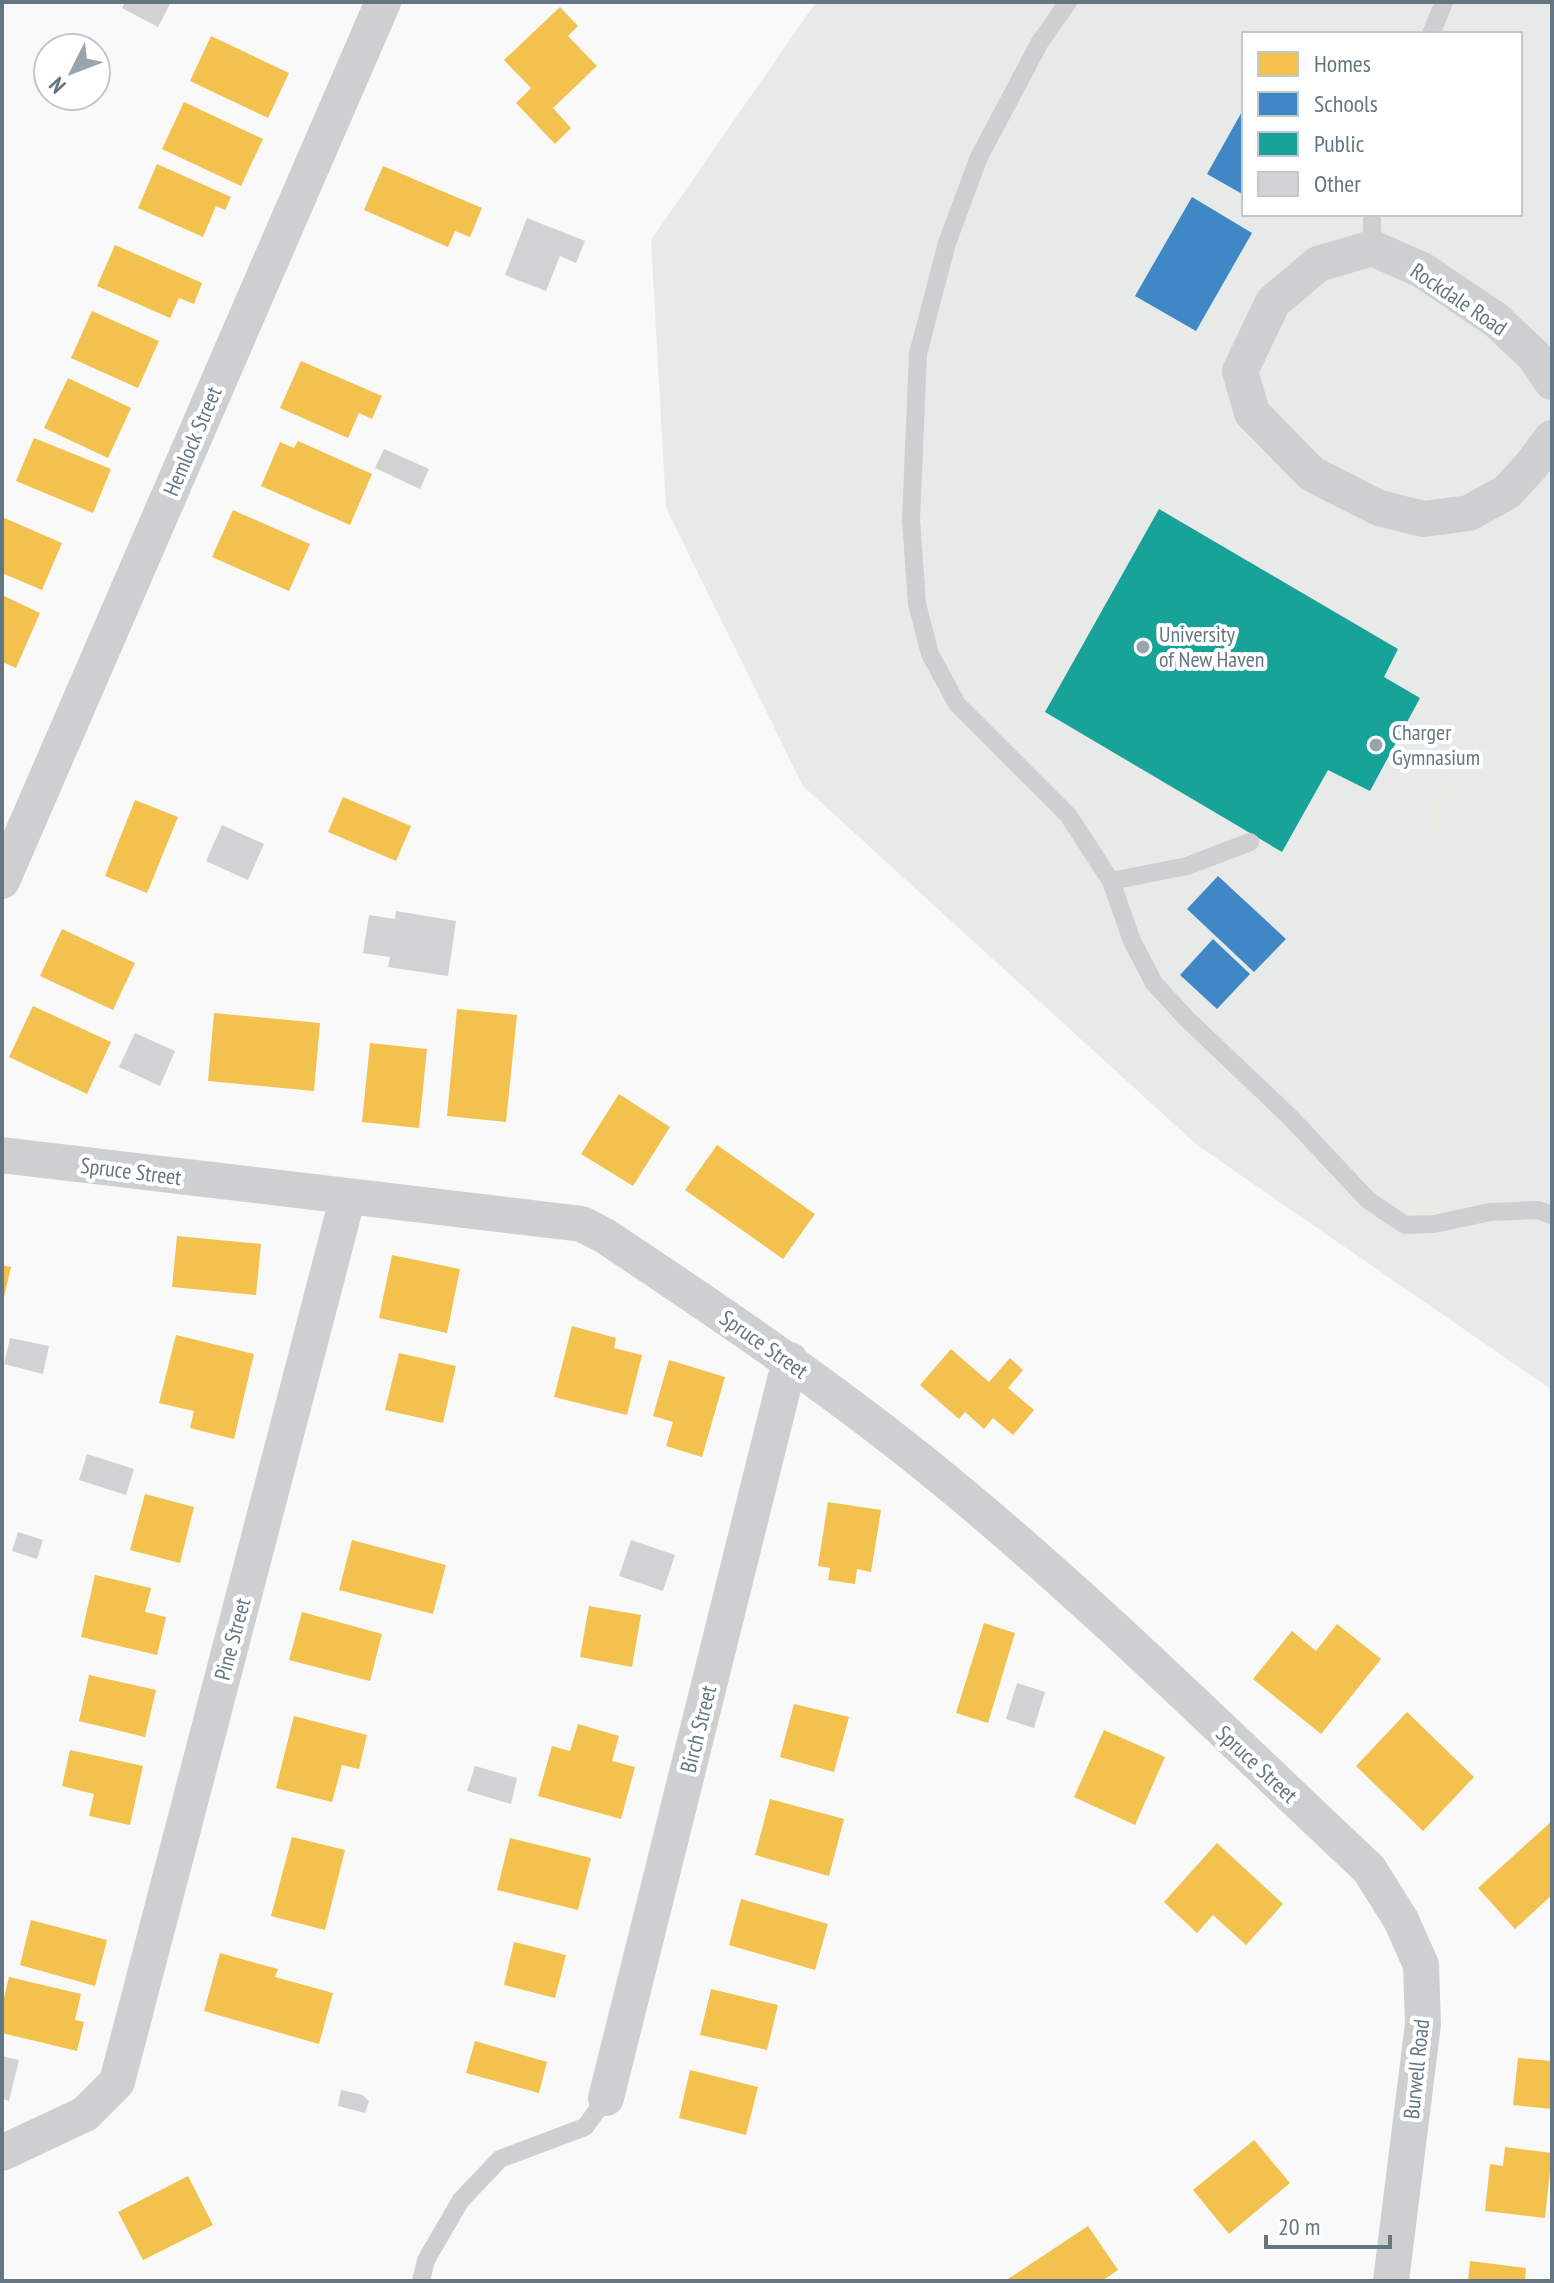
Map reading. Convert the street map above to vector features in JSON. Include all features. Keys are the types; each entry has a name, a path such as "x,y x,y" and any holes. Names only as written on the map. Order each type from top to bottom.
{"street":[{"name":"Hemlock Street","path":"2,881 383,2"},
{"name":"Rockdale Road","path":"1552,382 1534,356 1496,320 1422,270 1372,231 1318,264 1273,302 1240,371 1252,413 1312,474 1379,508 1423,519 1469,513 1507,492 1552,438"},
{"name":"Spruce Street","path":"2,1155 582,1224 605,1236 790,1360 922,1462 1069,1589 1369,1869"},
{"name":"Pine Street","path":"2,2153 85,2114 117,2082 348,1196"},
{"name":"Birch Street","path":"606,2098 790,1360"},
{"name":"Burwell Road","path":"1369,1869 1401,1920 1421,1965 1423,2024 1391,2281"}],"lane":[{"path":"1068,2 1040,42 979,157 947,243 918,354 911,520 917,604 930,654 957,704 1068,815 1111,881 1132,941 1154,983 1187,1019 1291,1118 1368,1200 1405,1225 1434,1224 1490,1212 1538,1210 1552,1215"},
{"path":"1432,32 1444,2"},
{"path":"1111,881 1187,866 1250,842"},
{"path":"421,2281 426,2260 461,2200 500,2159 585,2127 606,2098"}],"shaded area":[{"name":"University of New Haven","path":"816,2 1552,2 1552,1390 1197,1145 803,786 666,508 651,240"},
{"path":"1552,676 1552,945 1433,832 1432,803"},
{"path":"1383,874 1552,1034 1552,1094 1441,1212 1412,1213 1228,1039 1228,1010 1355,875"}],"building: Homes":[{"path":"560,7 578,26 568,36 597,66 553,108 571,128 555,144 516,103 531,88 504,60"},
{"path":"211,36 289,73 268,118 190,81"},
{"path":"184,102 263,139 241,186 162,149"},
{"path":"157,164 231,197 225,210 216,206 203,237 138,208"},
{"path":"383,166 482,208 470,237 455,231 448,247 364,210"},
{"path":"115,245 202,283 194,304 179,298 170,318 97,286"},
{"path":"92,311 159,341 138,388 71,358"},
{"path":"301,361 382,396 372,419 359,413 348,438 280,408"},
{"path":"68,378 131,408 108,458 44,428"},
{"path":"34,438 111,469 93,513 16,481"},
{"path":"298,441 372,474 350,525 261,486 280,442 294,448"},
{"path":"233,510 310,544 289,591 212,557"},
{"path":"2,517 62,543 42,590 2,573"},
{"path":"2,595 40,613 16,668 2,662"},
{"path":"343,797 411,826 396,861 328,832"},
{"path":"135,800 178,817 147,893 105,876"},
{"path":"62,929 135,963 113,1010 40,976"},
{"path":"33,1006 111,1042 87,1094 9,1057"},
{"path":"457,1009 517,1015 506,1122 447,1116"},
{"path":"214,1013 320,1023 314,1091 208,1081"},
{"path":"370,1043 427,1049 419,1128 362,1122"},
{"path":"619,1094 670,1127 633,1186 581,1154"},
{"path":"717,1145 815,1214 783,1259 685,1190"},
{"path":"177,1236 261,1244 256,1295 172,1287"},
{"path":"392,1255 460,1269 447,1333 379,1318"},
{"path":"2,1265 11,1267 3,1301 2,1301"},
{"path":"572,1326 616,1338 614,1348 642,1355 627,1415 554,1397"},
{"path":"176,1335 254,1354 234,1439 190,1428 194,1411 159,1403"},
{"path":"951,1349 989,1382 1010,1358 1023,1370 1008,1388 1034,1410 1013,1435 993,1418 984,1429 965,1412 959,1419 920,1385"},
{"path":"399,1353 456,1366 443,1423 385,1410"},
{"path":"669,1360 725,1377 702,1457 666,1446 673,1422 653,1416"},
{"path":"145,1494 194,1507 180,1563 130,1550"},
{"path":"828,1502 881,1510 871,1572 857,1569 855,1584 828,1580 830,1568 818,1566"},
{"path":"352,1540 446,1565 433,1614 339,1590"},
{"path":"95,1575 151,1588 145,1612 166,1617 157,1655 81,1637"},
{"path":"589,1606 641,1615 632,1667 580,1657"},
{"path":"302,1612 382,1634 370,1681 289,1660"},
{"path":"984,1623 1015,1633 988,1723 956,1713"},
{"path":"1337,1624 1381,1659 1321,1734 1253,1679 1292,1631 1316,1651"},
{"path":"89,1675 156,1690 145,1737 79,1721"},
{"path":"794,1704 849,1717 834,1772 780,1757"},
{"path":"1407,1712 1474,1777 1423,1831 1356,1766"},
{"path":"294,1716 367,1735 359,1769 342,1765 332,1802 276,1788"},
{"path":"578,1724 619,1736 612,1761 635,1767 621,1819 538,1796 552,1746 570,1751"},
{"path":"1104,1730 1165,1757 1135,1825 1074,1797"},
{"path":"70,1750 143,1766 130,1825 89,1816 94,1794 62,1786"},
{"path":"770,1799 844,1819 829,1876 755,1855"},
{"path":"1552,1821 1552,1895 1515,1929 1478,1888"},
{"path":"292,1837 345,1850 325,1930 271,1916"},
{"path":"510,1838 591,1858 578,1910 497,1890"},
{"path":"1217,1843 1283,1904 1246,1945 1213,1915 1197,1933 1164,1902"},
{"path":"741,1899 828,1924 815,1970 729,1945"},
{"path":"31,1920 107,1940 95,1986 20,1965"},
{"path":"514,1942 566,1955 555,1998 504,1985"},
{"path":"220,1953 278,1969 275,1977 333,1993 319,2044 204,2011"},
{"path":"9,1977 81,1994 75,2020 84,2022 77,2051 2,2033 2,2006"},
{"path":"711,1989 778,2005 767,2050 700,2035"},
{"path":"475,2041 547,2062 539,2093 466,2073"},
{"path":"1518,2058 1552,2061 1552,2109 1513,2105"},
{"path":"690,2070 758,2087 746,2135 679,2118"},
{"path":"1254,2140 1290,2183 1229,2234 1193,2190"},
{"path":"1505,2147 1552,2153 1545,2218 1485,2211 1490,2164 1503,2166"},
{"path":"188,2176 213,2225 143,2260 118,2212"},
{"path":"1088,2226 1118,2270 1102,2281 1005,2281"},
{"path":"1470,2261 1526,2268 1525,2281 1468,2281"}],"building: Schools":[{"path":"1242,112 1242,194 1207,174"},
{"path":"1192,197 1252,233 1196,331 1135,296"},
{"path":"1218,876 1286,939 1254,972 1187,909"},
{"path":"1213,939 1250,974 1217,1009 1180,975"}],"building: Public":[{"path":"1159,509 1398,649 1384,677 1420,698 1370,791 1328,770 1282,852 1045,712"}],"building: Other":[{"path":"125,2 171,2 158,27 122,8"},
{"path":"527,218 585,241 576,263 560,256 546,291 505,275"},
{"path":"384,449 429,469 420,489 375,468"},
{"path":"222,825 264,844 248,880 206,861"},
{"path":"396,911 456,921 448,976 388,967 390,957 363,953 369,915 395,919"},
{"path":"135,1033 175,1051 160,1086 119,1067"},
{"path":"10,1338 49,1346 43,1374 4,1364"},
{"path":"87,1454 134,1469 126,1495 79,1480"},
{"path":"18,1532 43,1540 37,1559 12,1551"},
{"path":"631,1540 675,1555 663,1591 619,1576"},
{"path":"1017,1683 1045,1692 1034,1728 1006,1719"},
{"path":"475,1766 517,1778 511,1804 467,1791"},
{"path":"2,2056 19,2060 9,2101 2,2099"},
{"path":"341,2090 363,2095 369,2101 365,2113 338,2106"}],"place":[{"name":"University of New Haven","path":"1143,647"},
{"name":"Charger Gymnasium","path":"1376,745"}]}
